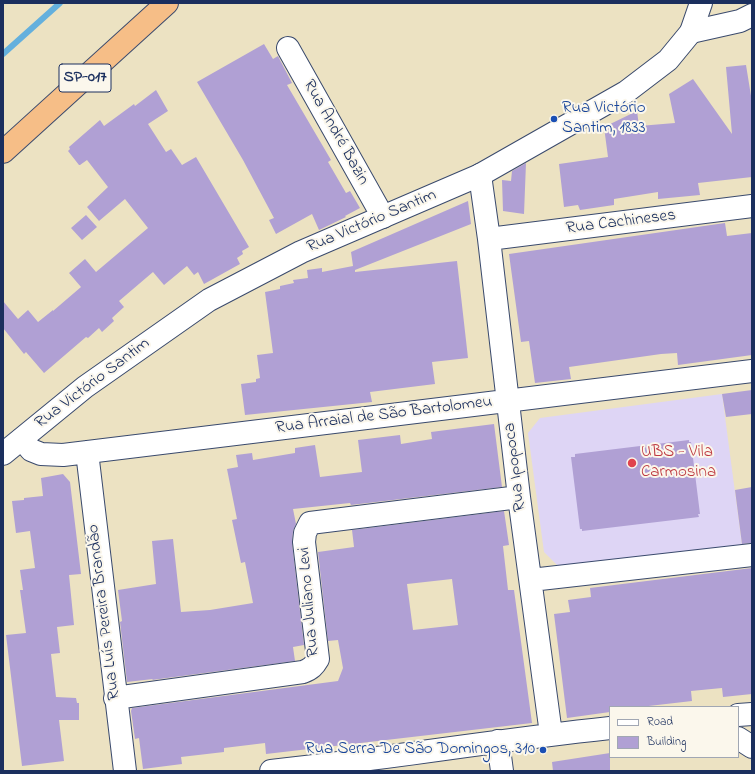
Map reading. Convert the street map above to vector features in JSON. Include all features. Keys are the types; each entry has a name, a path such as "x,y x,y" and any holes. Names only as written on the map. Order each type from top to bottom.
{"highway":[{"name":"SP-017","path":"3,152 167,3"}],"street":[{"path":"701,3 691,32 748,21"},
{"name":"Rua Victório Santim","path":"3,454 85,387 209,300 301,252 480,175 626,92 668,60 691,32"},
{"name":"Rua André Bazin","path":"288,48 383,218"},
{"name":"Rua Ipopoca","path":"480,175 551,734"},
{"name":"Rua Cachineses","path":"489,239 752,206"},
{"name":"Rua Arraial de São Bartolomeu","path":"22,439 31,450 41,454 63,455 752,371"},
{"name":"Rua Luís Pereira Brandão","path":"87,452 115,698 125,771"},
{"name":"Rua Juliano Levi","path":"115,698 310,670 318,659 304,542 305,533 310,523 520,497"},
{"path":"531,580 752,555"},
{"path":"739,715 752,714"},
{"path":"271,771 344,767 498,741 609,728"},
{"path":"739,739 752,747"},
{"path":"498,741 502,771"}],"shaded area":[{"name":"UBS - Vila Carmosina","path":"722,394 742,545 558,566 544,552 528,433 540,418"}],"building":[{"path":"264,44 273,59 278,56 292,83 287,85 331,160 328,162 346,193 350,191 360,208 345,216 346,217 319,230 312,214 276,234 269,220 274,218 243,160 197,82"},
{"path":"746,65 752,102 752,177 698,183 700,195 658,199 658,192 614,199 614,205 580,210 578,205 564,207 559,164 608,157 604,127 637,111 639,126 675,123 669,94 693,79 732,134 726,67"},
{"path":"156,90 168,111 148,124 166,152 171,149 182,165 196,157 249,247 242,251 243,254 237,258 240,264 204,284 198,272 194,275 187,266 164,285 153,272 119,301 124,307 112,318 114,321 102,332 99,328 88,338 86,337 44,373 26,352 24,354 3,328 3,301 18,319 28,310 38,322 81,287 69,273 85,259 96,272 148,228 125,199 99,221 87,207 108,187 87,160 79,165 68,151 70,149 69,147 100,120 104,126 134,104 135,106"},
{"path":"526,163 524,214 503,211 502,180 511,181 512,171"},
{"path":"468,201 471,224 355,270 355,272 457,261 468,358 432,362 435,384 370,392 372,402 245,415 241,384 256,382 256,379 260,378 257,355 273,353 265,292 280,289 280,286 294,283 293,280 308,278 307,270 322,268 322,272 353,266 351,252"},
{"path":"86,215 97,227 82,240 71,228"},
{"path":"725,223 727,236 752,233 752,355 678,365 677,353 661,354 569,367 571,379 535,383 529,341 521,342 509,254"},
{"path":"752,390 752,414 726,417 722,394"},
{"path":"494,424 502,487 351,505 350,503 293,509 296,524 293,531 292,543 304,645 293,647 295,661 127,682 118,590 156,584 152,541 173,539 181,612 210,610 253,603 245,562 241,563 232,520 237,519 227,469 238,467 236,455 252,453 253,460 295,453 295,448 315,445 320,477 362,472 358,440 400,435 401,444 432,439 431,432"},
{"path":"689,440 689,442 691,442 700,514 698,514 699,517 582,531 582,529 580,529 571,457 575,457 575,454"},
{"path":"63,474 70,482 81,574 69,575 74,625 57,627 60,653 51,654 56,697 76,698 77,703 79,703 79,720 59,720 64,761 22,766 6,635 26,633 20,590 23,590 20,570 35,568 30,531 16,533 12,501 43,496 41,478"},
{"path":"752,487 752,543 742,544 735,490"},
{"path":"504,511 509,545 503,546 508,590 514,590 532,723 266,754 265,743 224,748 224,752 181,757 182,764 143,769 139,738 135,739 131,711 132,708 338,681 343,668 338,640 328,641 318,552 354,547 352,530","holes":["452,579 458,625 413,630 407,584"]},
{"path":"752,568 752,694 723,697 722,688 691,691 692,701 649,706 609,706 609,712 567,718 554,614 570,612 568,600 591,597 590,588"},
{"path":"609,753 610,771 553,771 552,762"}],"waterway":[{"path":"3,54 60,3"}],"place":[{"name":"Rua Victório Santim, 1833","path":"554,119"},
{"name":"UBS - Vila Carmosina","path":"632,463"},
{"name":"Rua Serra De São Domingos, 310","path":"543,750"}]}
